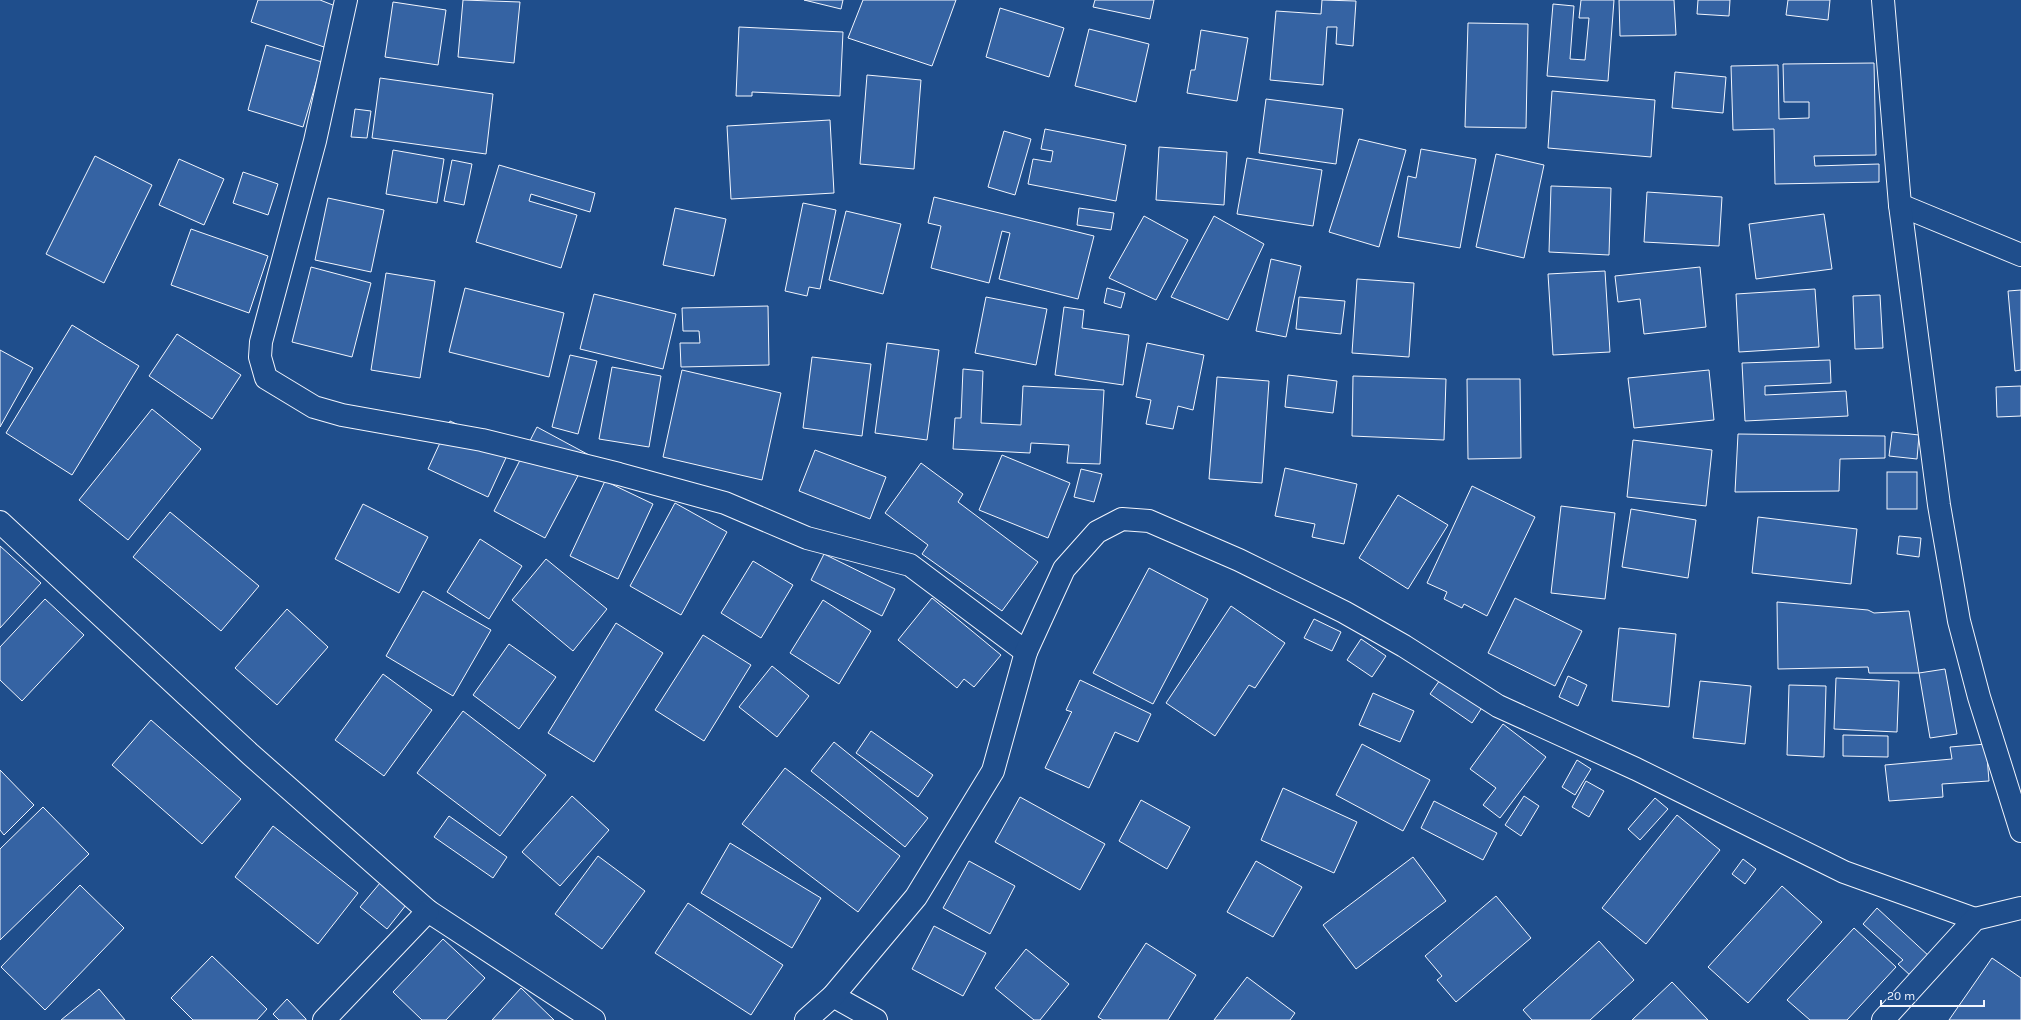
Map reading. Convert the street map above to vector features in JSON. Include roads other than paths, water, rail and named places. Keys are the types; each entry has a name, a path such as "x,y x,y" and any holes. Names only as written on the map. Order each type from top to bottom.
{"street":[{"path":"346,0 315,141 261,342 260,357 266,378 314,407 342,415 482,440 619,474 725,503 807,538 910,565 1026,652"},
{"path":"1884,0 1900,205 1939,505 1959,621 1979,697 2021,831"},
{"path":"1900,205 2021,255"},
{"path":"806,1020 833,996 916,897 993,771 1026,652 1064,569 1097,532 1122,519 1149,521 1239,560 1344,612 1404,646 1498,706 1636,769 1844,872 1975,919 2021,908"},
{"path":"0,522 250,754 428,911 594,1020"},
{"path":"324,1020 428,911"},
{"path":"1882,1020 1975,919"},
{"path":"833,996 876,1020"}]}
